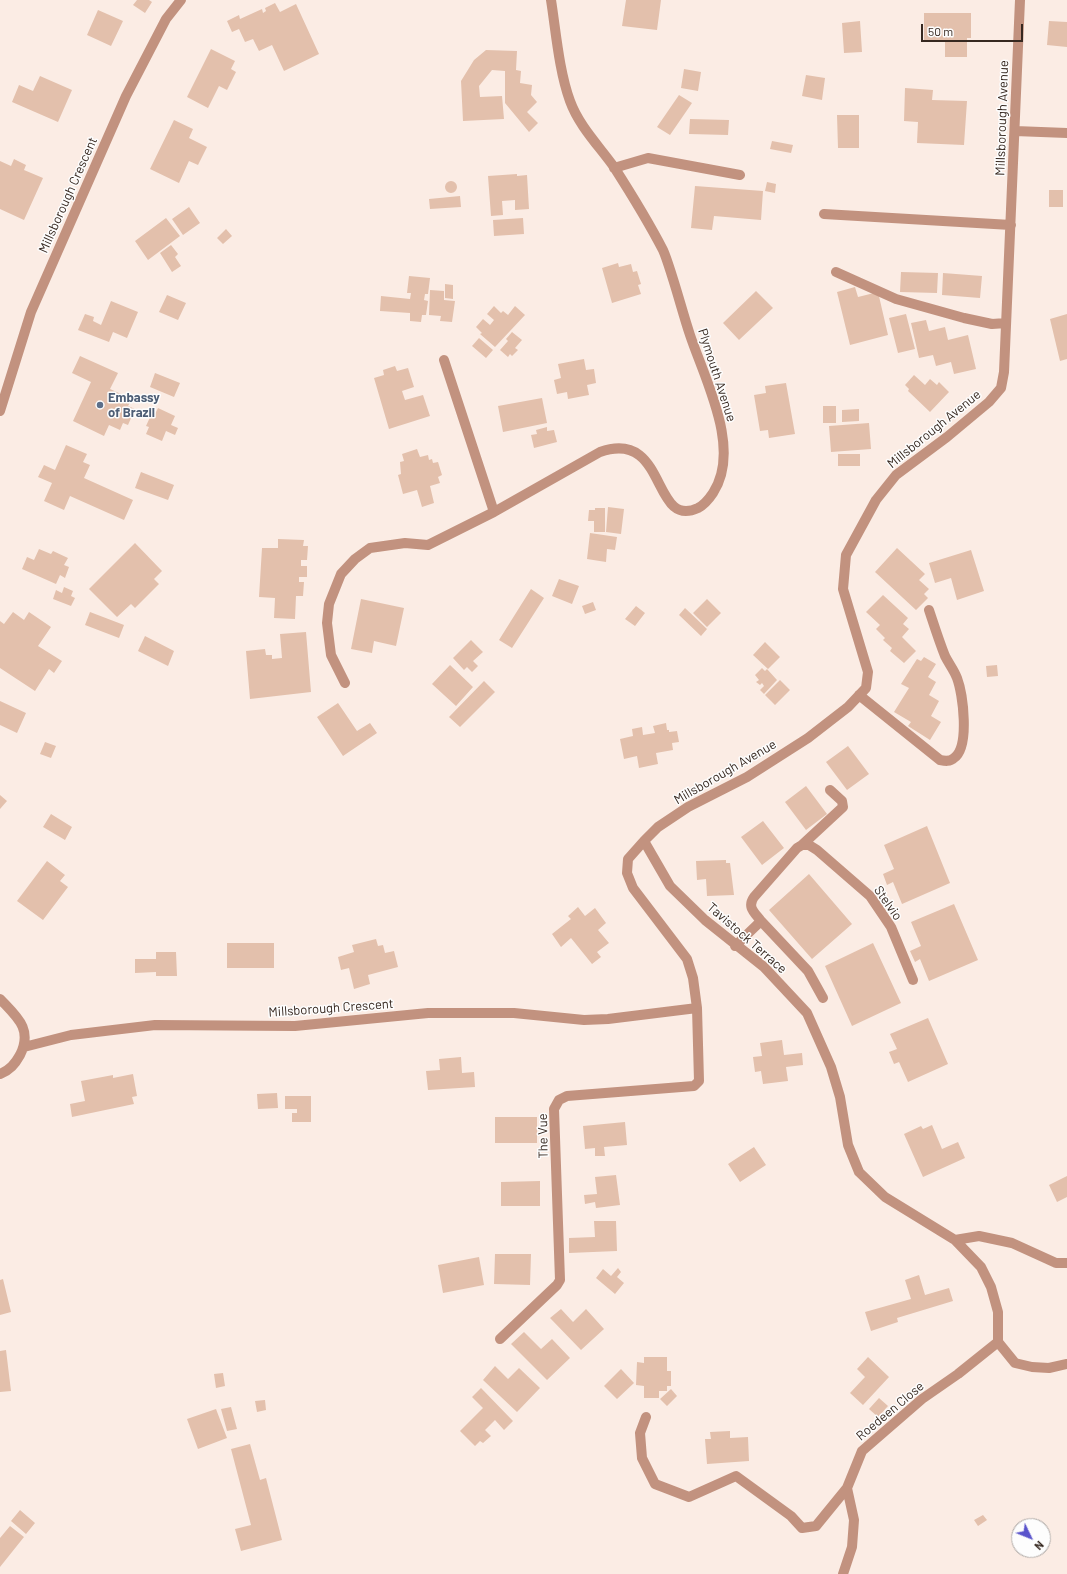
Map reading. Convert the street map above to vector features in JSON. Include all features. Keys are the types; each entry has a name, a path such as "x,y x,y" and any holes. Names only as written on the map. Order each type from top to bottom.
{"street":[{"name":"Millsborough Crescent","path":"0,411 31,312 123,103 166,19 181,0"},
{"name":"Plymouth Avenue","path":"345,683 331,655 327,623 329,604 341,574 370,548 405,543 428,545 494,512 600,452 614,447 628,448 639,454 647,463 664,494 671,503 680,510 689,511 700,507 709,499 716,488 721,474 724,457 723,437 716,410 664,251 614,168 578,118 570,101 561,61 551,0"},
{"name":"Millsborough Avenue","path":"697,1008 693,978 687,959 633,888 627,873 628,859 644,840 658,827 688,807 747,777 808,738 848,707 866,688 868,672 843,589 846,555 876,500 896,475 989,402 1001,388 1004,372 1020,0"},
{"path":"1015,131 1067,133"},
{"path":"614,168 648,158 740,175"},
{"path":"824,214 1011,225"},
{"path":"836,272 902,301 964,318 992,324 1006,324"},
{"path":"444,360 494,512"},
{"path":"859,695 940,760 948,761 955,758 960,751 963,737 963,704 957,678 945,656 928,610"},
{"path":"823,998 808,971 761,921 750,907 750,903 802,845 843,807 842,801 830,790"},
{"name":"Tavistock Terrace","path":"644,840 670,886 705,920 735,946 764,967 807,1012 831,1066 840,1097 848,1145 859,1172 884,1197 954,1240 980,1268 990,1287 998,1312 998,1342"},
{"name":"Stelvio","path":"802,845 809,845 817,850 870,896 891,927 913,980"},
{"path":"735,946 761,921"},
{"path":"0,999 19,1019 26,1037 24,1047 15,1063 7,1071 0,1074"},
{"name":"Millsborough Crescent","path":"24,1047 71,1035 155,1025 295,1026 428,1013 514,1013 592,1020 697,1008"},
{"name":"The Vue","path":"500,1339 557,1285 560,1280 554,1108 559,1100 567,1096 694,1086 699,1081 700,1076 697,1008"},
{"path":"954,1240 979,1236 1012,1243 1056,1263 1067,1263"},
{"path":"998,1342 1015,1363 1032,1367 1049,1368 1067,1364"},
{"name":"Roedeen Close","path":"646,1417 640,1433 642,1458 655,1484 689,1497 736,1476 791,1516 802,1528 816,1526 847,1488 862,1451 922,1399 958,1374 998,1342"},
{"path":"843,1574 852,1547 854,1520 847,1488"}],"building":[{"path":"137,0 149,0 152,2 145,13 133,5"},
{"path":"626,0 661,0 657,30 622,26"},
{"path":"275,3 280,12 296,4 319,54 284,71 272,45 259,51 253,39 245,42 239,29 232,32 227,21 239,15 240,19 262,9 263,13 266,11 265,8"},
{"path":"98,10 123,21 111,46 87,35"},
{"path":"924,13 971,13 971,38 967,38 967,57 945,57 945,41 924,41"},
{"path":"860,21 862,52 844,53 842,23"},
{"path":"1049,21 1067,22 1067,47 1047,45"},
{"path":"211,49 235,61 231,69 236,72 227,90 219,86 208,108 187,97"},
{"path":"486,50 517,51 516,70 521,71 520,83 532,85 531,95 537,102 527,112 538,123 529,132 505,103 505,71 492,70 479,86 480,97 502,96 504,119 463,121 461,81 474,60"},
{"path":"684,69 701,72 698,91 681,88"},
{"path":"806,75 825,78 822,100 802,96"},
{"path":"40,76 72,90 58,122 12,102 19,85 33,91"},
{"path":"905,88 933,90 932,100 967,101 964,145 917,143 918,122 904,121"},
{"path":"679,95 692,103 670,135 657,127"},
{"path":"837,115 859,115 859,148 838,148"},
{"path":"690,119 729,120 728,135 689,134"},
{"path":"174,120 193,129 189,138 207,147 198,165 189,161 179,183 150,169"},
{"path":"772,141 793,145 791,153 770,149"},
{"path":"14,159 26,165 24,170 43,178 24,220 0,209 0,161 11,166"},
{"path":"517,174 517,176 527,175 529,209 515,210 515,200 502,201 503,215 491,216 488,176"},
{"path":"449,181 453,181 457,187 453,193 449,193 445,189 445,185"},
{"path":"767,182 776,184 775,193 765,191"},
{"path":"695,186 763,191 761,220 714,216 712,230 691,228"},
{"path":"1049,190 1063,190 1063,207 1049,207"},
{"path":"460,196 461,207 430,209 429,199"},
{"path":"189,207 200,223 183,235 172,219"},
{"path":"166,218 180,236 148,260 135,241"},
{"path":"523,218 524,234 494,236 493,220"},
{"path":"226,229 232,236 223,244 217,238"},
{"path":"171,245 178,254 175,257 181,266 172,272 160,253"},
{"path":"618,263 619,267 631,264 633,272 637,271 641,284 638,285 641,294 612,303 602,268"},
{"path":"901,272 938,273 937,293 900,292"},
{"path":"943,273 982,276 980,298 942,295"},
{"path":"409,276 430,278 428,294 425,294 424,300 428,301 426,315 422,315 421,322 410,321 410,313 380,311 381,296 410,299 411,293 407,293"},
{"path":"445,284 453,285 453,299 445,298"},
{"path":"855,287 858,297 878,292 888,335 850,345 837,292"},
{"path":"430,290 444,291 444,300 455,301 452,322 440,321 441,316 429,315"},
{"path":"756,291 773,308 739,340 723,323"},
{"path":"167,295 186,303 178,320 159,312"},
{"path":"111,301 138,312 127,338 113,332 109,342 78,330 85,314 94,317 93,321 101,325"},
{"path":"494,306 501,313 503,311 508,315 515,306 525,315 495,347 480,334 482,333 476,327 483,319 490,325 494,320 487,314"},
{"path":"906,314 915,349 898,353 889,318"},
{"path":"1067,314 1067,359 1060,361 1050,319"},
{"path":"926,320 929,331 945,327 948,340 968,335 976,369 954,374 951,362 936,366 933,355 919,358 911,323"},
{"path":"512,332 522,340 515,348 518,350 512,356 510,354 508,357 500,350 508,341 506,339"},
{"path":"479,338 493,350 486,358 472,346"},
{"path":"80,356 118,373 110,389 132,399 128,406 135,409 128,425 123,423 120,430 109,425 104,436 73,421 91,382 72,373"},
{"path":"584,359 586,370 594,369 596,383 587,385 589,395 568,399 567,392 557,394 554,380 561,378 558,364"},
{"path":"395,366 397,371 408,368 414,387 402,391 405,400 423,395 430,416 389,429 374,378 384,375 383,370"},
{"path":"155,373 180,383 174,397 150,387"},
{"path":"914,375 925,385 930,379 937,385 939,382 949,392 930,412 908,391 909,389 905,385"},
{"path":"786,383 795,434 769,438 768,430 760,431 754,395 766,393 765,386"},
{"path":"542,398 547,423 503,432 498,406"},
{"path":"823,406 836,406 836,423 823,423"},
{"path":"158,408 175,416 171,425 178,428 175,435 166,431 162,441 146,434 149,427 146,426 151,415 154,416"},
{"path":"859,409 859,421 842,422 842,410"},
{"path":"869,423 871,449 831,452 829,426"},
{"path":"547,427 547,431 554,430 557,442 534,448 531,435 537,434 536,430"},
{"path":"66,445 87,454 83,462 90,465 84,478 133,500 124,520 70,496 64,510 44,501 52,483 38,477 44,465 55,470"},
{"path":"417,449 420,457 428,455 429,460 432,459 433,463 438,462 442,475 438,477 440,483 430,486 434,503 422,507 417,490 403,494 398,475 401,474 400,462 404,461 402,454"},
{"path":"838,454 860,454 860,466 838,466"},
{"path":"141,472 174,485 168,500 135,488"},
{"path":"608,507 624,509 621,534 606,532"},
{"path":"595,508 605,508 605,532 594,532 594,521 588,521 589,510 595,510"},
{"path":"590,533 617,537 615,550 607,549 606,562 587,559"},
{"path":"278,539 304,540 303,546 308,546 307,560 301,560 301,566 307,566 307,577 299,577 299,582 304,582 303,596 296,596 295,619 274,618 275,598 259,597 262,548 278,548"},
{"path":"135,543 162,571 154,579 159,584 135,608 131,604 117,617 89,589"},
{"path":"897,548 925,574 919,580 929,589 924,594 928,598 916,610 875,572"},
{"path":"39,549 51,554 53,551 68,558 64,565 69,567 65,578 60,575 56,584 22,569 27,557 34,560"},
{"path":"971,550 984,591 957,600 951,578 935,583 929,563"},
{"path":"559,579 579,586 572,604 552,596"},
{"path":"64,587 73,591 71,596 75,598 71,606 53,599 56,590 62,593"},
{"path":"531,589 544,598 512,648 499,640"},
{"path":"883,595 908,618 903,624 909,629 902,637 916,651 904,663 890,651 892,648 883,640 885,638 876,629 880,625 866,612"},
{"path":"361,599 404,608 396,646 374,641 372,653 351,649"},
{"path":"707,599 721,613 707,627 693,613"},
{"path":"593,602 596,610 585,614 582,606"},
{"path":"636,606 645,613 635,626 625,619"},
{"path":"685,608 707,629 701,636 679,615"},
{"path":"13,612 24,620 29,612 51,627 38,646 62,661 54,673 49,669 35,691 0,668 0,621 4,624"},
{"path":"90,612 124,625 119,638 85,625"},
{"path":"306,632 311,692 250,699 246,651 265,649 266,655 272,655 272,659 282,658 280,634"},
{"path":"145,636 174,651 168,666 138,651"},
{"path":"471,640 483,652 473,661 478,666 472,672 467,667 464,670 453,658"},
{"path":"765,642 780,657 768,669 753,655"},
{"path":"924,657 936,664 928,677 936,682 929,695 939,701 931,716 941,722 930,740 908,726 911,722 894,712 909,688 901,684 917,659 921,661"},
{"path":"450,665 473,687 456,706 432,684"},
{"path":"997,665 998,676 987,677 986,666"},
{"path":"762,668 765,671 767,669 777,680 764,694 760,690 764,686 762,683 760,685 756,682 759,680 755,675"},
{"path":"780,680 790,690 775,705 765,695"},
{"path":"484,681 495,692 460,727 449,717"},
{"path":"0,701 26,713 17,733 0,725"},
{"path":"338,703 357,731 370,723 377,733 343,756 317,717"},
{"path":"666,723 667,730 669,730 669,732 677,731 679,742 672,743 673,750 656,753 658,764 639,768 637,756 624,759 620,739 633,736 632,729 642,727 643,735 655,733 653,726"},
{"path":"45,742 56,746 51,758 40,754"},
{"path":"848,746 869,774 847,790 826,762"},
{"path":"806,786 827,814 806,830 785,802"},
{"path":"0,795 7,801 0,809"},
{"path":"51,814 72,827 65,840 43,827"},
{"path":"763,821 784,848 762,865 741,837"},
{"path":"927,826 950,883 902,904 893,882 887,885 883,874 894,869 884,845"},
{"path":"726,860 726,863 730,863 734,895 707,896 706,879 697,880 696,861"},
{"path":"47,861 65,875 60,881 68,887 43,920 17,901"},
{"path":"809,874 852,924 812,959 769,910"},
{"path":"954,904 978,960 929,981 920,959 915,962 910,951 921,946 911,922"},
{"path":"578,907 585,916 595,908 606,923 598,930 609,943 597,952 601,957 592,964 571,938 561,947 552,934 571,919 568,916"},
{"path":"376,939 378,946 383,945 385,953 394,951 398,967 368,975 370,984 354,989 349,968 341,970 338,957 354,952 352,945"},
{"path":"227,943 274,943 274,968 227,968"},
{"path":"873,943 901,1003 852,1026 825,966"},
{"path":"156,952 176,952 177,976 156,976 156,972 135,973 135,959 156,959"},
{"path":"928,1018 948,1064 908,1082 899,1062 894,1064 889,1052 897,1049 890,1034"},
{"path":"782,1040 784,1055 802,1053 803,1065 786,1067 788,1081 763,1084 761,1071 755,1072 753,1057 762,1056 760,1043"},
{"path":"461,1057 462,1073 474,1072 475,1087 428,1090 426,1071 440,1070 439,1059"},
{"path":"133,1074 137,1096 132,1097 134,1104 72,1117 70,1104 85,1101 81,1081 113,1075 113,1078"},
{"path":"277,1093 278,1108 258,1109 257,1094"},
{"path":"285,1096 311,1096 311,1122 292,1122 292,1113 297,1113 297,1109 285,1109"},
{"path":"495,1117 537,1117 537,1143 495,1143"},
{"path":"625,1122 627,1145 604,1147 605,1156 595,1156 595,1148 585,1149 583,1126"},
{"path":"932,1125 942,1149 958,1142 965,1158 923,1177 904,1134 921,1126 923,1129"},
{"path":"754,1147 766,1165 740,1182 728,1164"},
{"path":"616,1175 620,1205 596,1208 595,1202 585,1204 584,1195 597,1194 595,1177"},
{"path":"1067,1176 1067,1197 1057,1202 1049,1185"},
{"path":"540,1181 540,1206 501,1206 501,1182"},
{"path":"594,1221 616,1221 617,1251 569,1253 569,1238 595,1237"},
{"path":"495,1254 531,1254 530,1285 494,1284"},
{"path":"479,1257 484,1285 443,1293 438,1265"},
{"path":"618,1268 621,1272 617,1277 624,1283 615,1294 596,1278 603,1269 611,1276"},
{"path":"919,1275 925,1295 949,1288 953,1301 897,1318 898,1322 871,1331 865,1312 911,1299 905,1280"},
{"path":"3,1279 11,1312 0,1315 0,1280"},
{"path":"561,1309 573,1322 586,1309 604,1329 581,1350 550,1318"},
{"path":"524,1332 541,1349 552,1339 570,1358 547,1380 511,1344"},
{"path":"6,1350 11,1391 0,1392 0,1351"},
{"path":"644,1357 667,1357 667,1371 671,1371 671,1386 667,1386 667,1391 659,1391 659,1398 644,1398 644,1386 636,1385 637,1362 644,1363"},
{"path":"868,1357 889,1377 863,1405 850,1393 865,1377 857,1369"},
{"path":"495,1366 508,1379 519,1368 540,1388 517,1412 483,1380"},
{"path":"621,1369 634,1383 617,1399 604,1386"},
{"path":"223,1373 225,1386 216,1388 214,1374"},
{"path":"481,1388 513,1421 504,1430 495,1420 485,1430 491,1436 483,1443 480,1441 475,1446 460,1431 483,1408 472,1397"},
{"path":"671,1389 677,1396 667,1406 660,1399"},
{"path":"879,1398 888,1406 878,1417 869,1409"},
{"path":"265,1400 266,1410 257,1412 255,1401"},
{"path":"231,1407 237,1429 227,1431 221,1409"},
{"path":"216,1409 227,1438 198,1449 187,1419"},
{"path":"730,1431 730,1438 748,1437 749,1461 707,1464 705,1439 711,1439 710,1432"},
{"path":"250,1444 260,1480 266,1478 282,1540 241,1551 235,1529 251,1525 231,1449"},
{"path":"20,1510 35,1523 26,1534 11,1521"},
{"path":"983,1515 987,1520 978,1526 974,1520"},
{"path":"10,1526 24,1537 0,1567 0,1538"}],"place":[{"name":"Embassy of Brazil","path":"100,405"}]}
